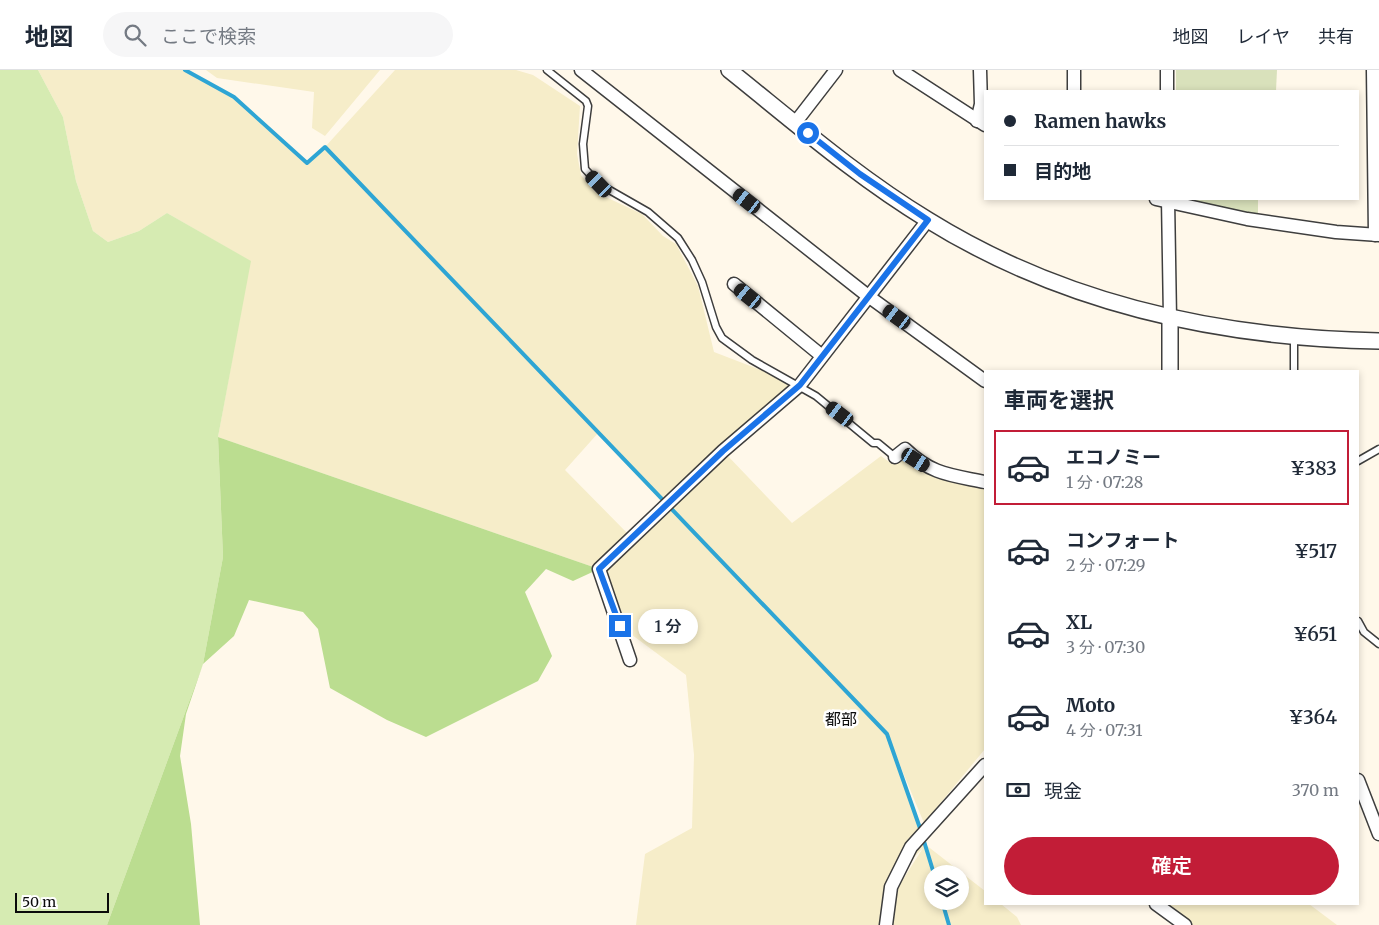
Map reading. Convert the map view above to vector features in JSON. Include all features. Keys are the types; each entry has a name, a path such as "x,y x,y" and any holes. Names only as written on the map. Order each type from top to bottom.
{"street":[{"path":"580,70 868,296 984,380"},
{"path":"729,70 860,174 928,220 971,245 1029,272 1110,302 1170,318 1214,327 1294,338 1379,341"},
{"path":"795,123 836,70"},
{"path":"900,70 981,123"},
{"path":"980,70 981,123"},
{"path":"1074,70 1074,90"},
{"path":"1166,70 1167,90"},
{"path":"1170,370 1170,318 1164,200 1247,219 1336,232 1377,235 1373,70"},
{"path":"630,660 599,569 723,451 800,385 928,220"},
{"path":"734,284 822,356"},
{"path":"895,458 905,449 916,460 935,472 984,482"},
{"path":"886,925 891,887 911,846 983,771"},
{"path":"1359,783 1379,834"},
{"path":"1157,905 1185,925"}],"lane":[{"path":"547,70 586,101 588,106 582,144 585,169 599,184 648,212 678,238 692,260 702,282 716,327 722,338 752,360 800,385 895,458"},
{"path":"1294,338 1294,370"},
{"path":"1359,460 1379,449"},
{"path":"1359,624 1364,632 1379,644"}],"shaded area":[{"path":"38,70 185,70 234,97 307,163 325,147 395,70 516,70 533,75 580,106 577,154 581,175 595,192 642,214 663,236 676,244 698,286 714,352 800,385 725,453 792,523 881,456 892,464 901,459 936,478 984,489 984,750 924,823 892,746 926,845 952,865 924,865 924,910 969,910 969,879 984,890 984,905 1002,905 1017,917 1021,925 891,925 895,892 923,848 885,887 883,925 636,925 645,854 692,828 694,755 686,675 620,626 599,569 218,437 250,261 167,213 139,231 108,242 93,231 76,181 63,117","holes":["599,432 669,505 632,538 565,470"]},
{"path":"206,70 380,70 325,136 312,128 314,92 217,78"},
{"path":"1160,905 1310,905 1337,925 1188,925"}],"green space":[{"path":"0,70 38,70 63,117 76,181 93,231 108,242 139,231 167,213 251,261 218,437 223,557 203,664 107,925 0,925"},
{"path":"1176,70 1277,70 1276,90 1176,90"},
{"path":"1187,200 1258,200 1258,215"},
{"path":"218,437 599,569 573,581 546,569 525,592 552,656 538,681 426,737 387,720 330,688 318,629 303,612 249,600 234,636 203,664 223,557"},
{"path":"203,664 186,714 180,756 191,824 200,925 107,925"}],"waterway":[{"path":"185,70 234,97 307,163 325,147 887,734 921,831"},
{"path":"923,838 931,865"},
{"path":"945,910 949,925"}],"district":[{"name":"都部","path":"841,719"}],"route":[{"path":"620,626 599,569 669,505 723,451 800,385 928,220 860,174 808,133"}]}
